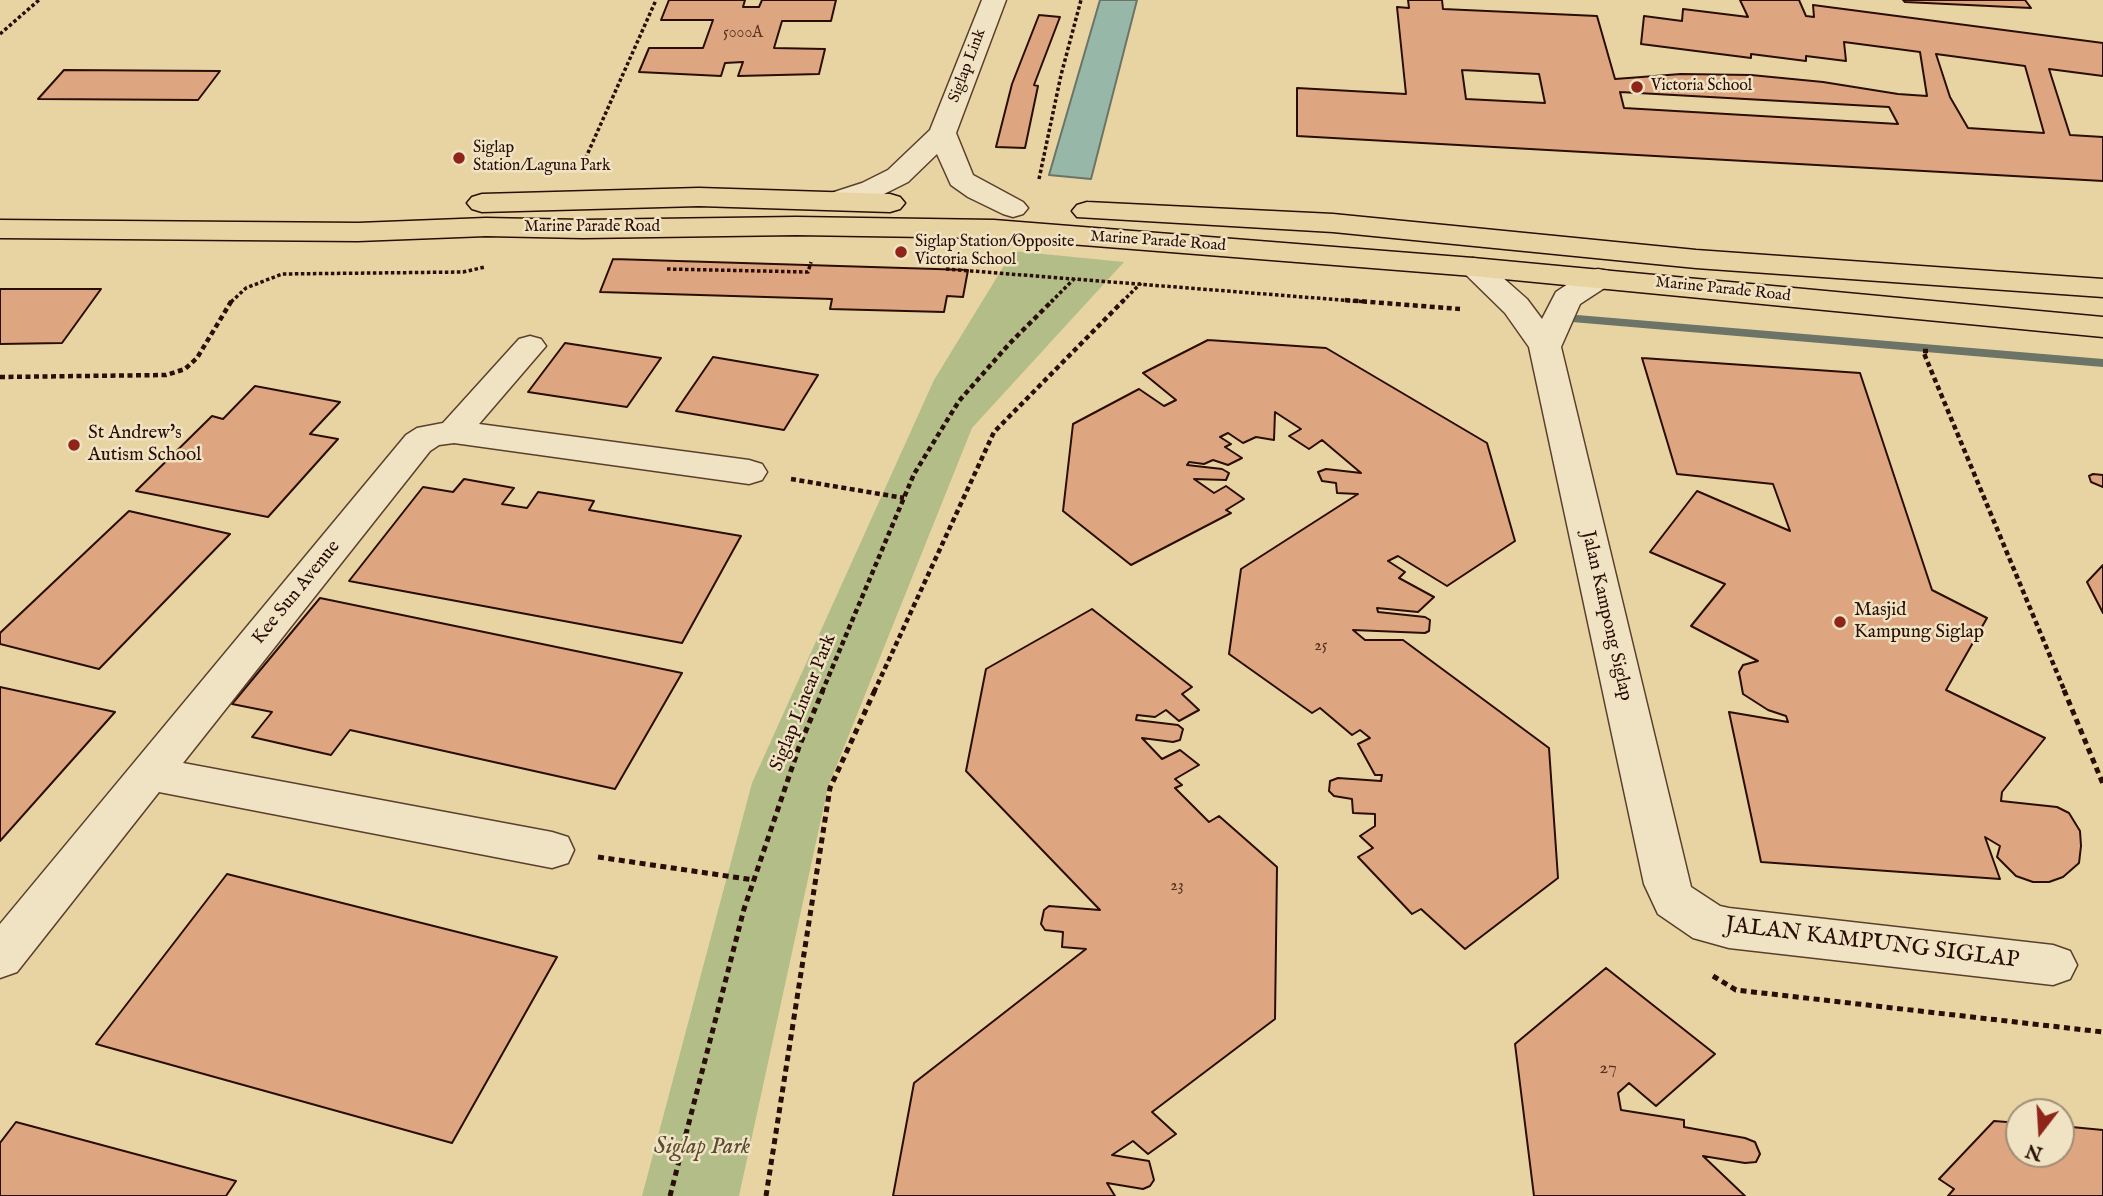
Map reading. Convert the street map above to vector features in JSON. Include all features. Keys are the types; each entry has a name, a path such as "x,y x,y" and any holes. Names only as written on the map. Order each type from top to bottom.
{"main road":[{"name":"Marine Parade Road","path":"0,207 209,209 699,197 838,200 1333,223 1696,259 2103,288"},
{"name":"Marine Parade Road","path":"0,229 358,232 486,227 981,229 1473,267 2103,327"}],"street":[{"name":"Siglap Link","path":"838,200 872,189 898,176 942,133 995,0"},
{"path":"942,133 961,179 978,191 1013,208"},
{"name":"Jalan Kampong Siglap","path":"1473,267 1516,306 1545,347 1667,884"},
{"path":"1545,347 1567,299 1598,278"},
{"path":"454,432 530,346"},
{"name":"Kee Sun Avenue","path":"0,958 418,443 429,436 454,432 749,472"},
{"path":"151,774 552,850"},
{"name":"JALAN KAMPUNG SIGLAP","path":"1667,884 1674,900 1690,913 1709,924 1729,929 2053,965"}],"path":[{"path":"1,32 39,0"},
{"path":"582,165 656,0"},
{"path":"1039,179 1061,75 1081,0"},
{"path":"663,268 808,272 810,262 824,262"},
{"path":"0,377 166,375 185,369 197,358 233,299 246,288 282,274 463,272 485,267"},
{"path":"944,269 1074,277 1468,310"},
{"name":"Siglap Linear Park","path":"670,1196 754,880 799,747 914,474 959,401 1074,277"},
{"path":"766,1196 830,788 994,432 1141,283"},
{"path":"1923,351 2103,784"},
{"path":"749,472 904,498"},
{"path":"552,850 754,880"}],"green space":[{"name":"Siglap Park","path":"1013,251 1124,262 972,428 828,787 739,1196 642,1196 752,783 934,380"}],"shaded area":[{"path":"1100,0 1137,0 1091,179 1049,175"}],"building":[{"path":"669,0 745,0 743,7 759,7 762,0 836,0 831,21 782,21 774,48 825,49 819,74 738,76 743,62 725,63 721,76 639,72 649,48 703,48 713,20 661,20"},
{"path":"1408,0 1442,0 1443,9 1597,16 1615,79 1681,74 1751,75 1927,96 1920,52 1844,42 1846,61 1806,56 1806,61 1751,54 1751,58 1641,44 1644,16 1682,21 1683,9 1748,17 1740,0 1799,0 1806,16 1814,17 1813,5 2103,43 2103,76 2049,69 2070,135 2103,137 2103,181 1297,136 1297,88 1406,94 1397,7 1409,8","holes":["1936,54 2025,66 2044,133 1968,128 1950,97","1462,70 1539,74 1545,103 1466,99","1620,92 1889,107 1898,124 1624,108"]},
{"path":"1903,0 2025,0 2031,8 1905,2"},
{"path":"1039,15 1060,17 1034,85 1038,86 1025,148 996,147 1012,84"},
{"path":"64,70 220,71 198,100 38,99"},
{"path":"613,259 968,270 963,297 947,296 944,312 830,309 832,299 600,292"},
{"path":"0,289 101,289 62,343 0,344"},
{"path":"1208,340 1326,348 1487,443 1515,541 1447,586 1398,556 1388,561 1405,572 1399,578 1434,597 1418,612 1377,608 1378,612 1425,617 1430,620 1429,631 1353,630 1365,640 1403,640 1549,748 1558,878 1465,949 1421,909 1412,914 1358,857 1373,848 1360,836 1375,826 1375,814 1353,813 1352,799 1334,796 1329,791 1330,781 1338,778 1381,781 1382,775 1375,775 1358,744 1370,738 1360,730 1352,735 1320,708 1312,713 1229,654 1241,569 1358,494 1337,493 1336,483 1322,481 1318,472 1326,469 1361,473 1322,440 1309,449 1289,436 1301,429 1275,412 1274,440 1256,437 1243,443 1228,433 1220,437 1231,444 1225,447 1242,458 1228,465 1213,460 1204,464 1189,462 1187,465 1222,469 1229,473 1226,480 1194,479 1214,493 1226,486 1244,499 1226,510 1231,513 1131,565 1063,511 1073,424 1139,389 1164,406 1176,400 1143,373"},
{"path":"565,343 661,358 627,407 528,392"},
{"path":"713,357 818,375 784,430 676,411"},
{"name":"Masjid Kampung Siglap","path":"1642,358 1860,373 1932,590 1987,618 1946,690 2045,738 2002,792 2001,801 2057,807 2069,813 2080,831 2081,846 2079,863 2063,877 2049,882 2033,882 2016,876 1997,857 2000,846 1985,837 2000,879 1761,862 1729,712 1788,722 1786,716 1768,710 1743,694 1739,672 1743,665 1758,661 1691,626 1725,584 1650,552 1697,491 1790,531 1773,484 1677,474"},
{"path":"255,386 340,402 310,434 338,439 268,517 136,491 212,416 223,419"},
{"path":"2103,475 2103,487 2091,482 2089,476"},
{"path":"464,479 514,488 502,504 527,508 538,492 594,501 589,510 741,536 682,643 349,581 423,487 453,492"},
{"path":"129,511 230,534 99,669 0,644 0,633"},
{"path":"2103,565 2103,613 2087,582"},
{"path":"320,598 682,673 615,789 350,730 331,755 252,737 272,712 232,704"},
{"path":"1092,609 1192,687 1182,694 1199,710 1179,721 1166,710 1155,717 1137,715 1136,720 1178,725 1183,729 1180,740 1173,742 1142,738 1162,759 1180,750 1199,765 1175,779 1182,785 1175,788 1209,822 1219,816 1277,867 1275,1019 1152,1112 1176,1134 1148,1154 1133,1141 1112,1155 1149,1161 1154,1180 1150,1186 1143,1189 1107,1183 1115,1196 893,1196 914,1083 1086,949 1062,947 1063,932 1045,930 1041,924 1044,910 1049,906 1100,910 966,771 986,669"},
{"path":"0,687 115,712 0,841"},
{"path":"227,874 557,957 452,1143 96,1044"},
{"path":"1606,968 1715,1054 1656,1106 1629,1083 1618,1093 1621,1110 1684,1120 1684,1127 1755,1142 1760,1154 1756,1162 1745,1163 1703,1156 1745,1196 1534,1196 1515,1044"},
{"path":"1994,1121 2005,1122 2005,1168 2075,1168 2075,1127 2103,1130 2103,1196 1948,1196 1954,1189 1939,1179"},
{"path":"16,1122 236,1181 226,1196 0,1196 0,1143"}],"waterway":[{"path":"1577,319 2103,363"}],"place":[{"name":"Victoria School","path":"1637,87"},
{"name":"Siglap Station/Laguna Park","path":"459,158"},
{"name":"Siglap Station/Opposite Victoria School","path":"901,252"},
{"name":"St Andrew's Autism School","path":"74,445"},
{"name":"Masjid Kampung Siglap","path":"1840,622"}]}
